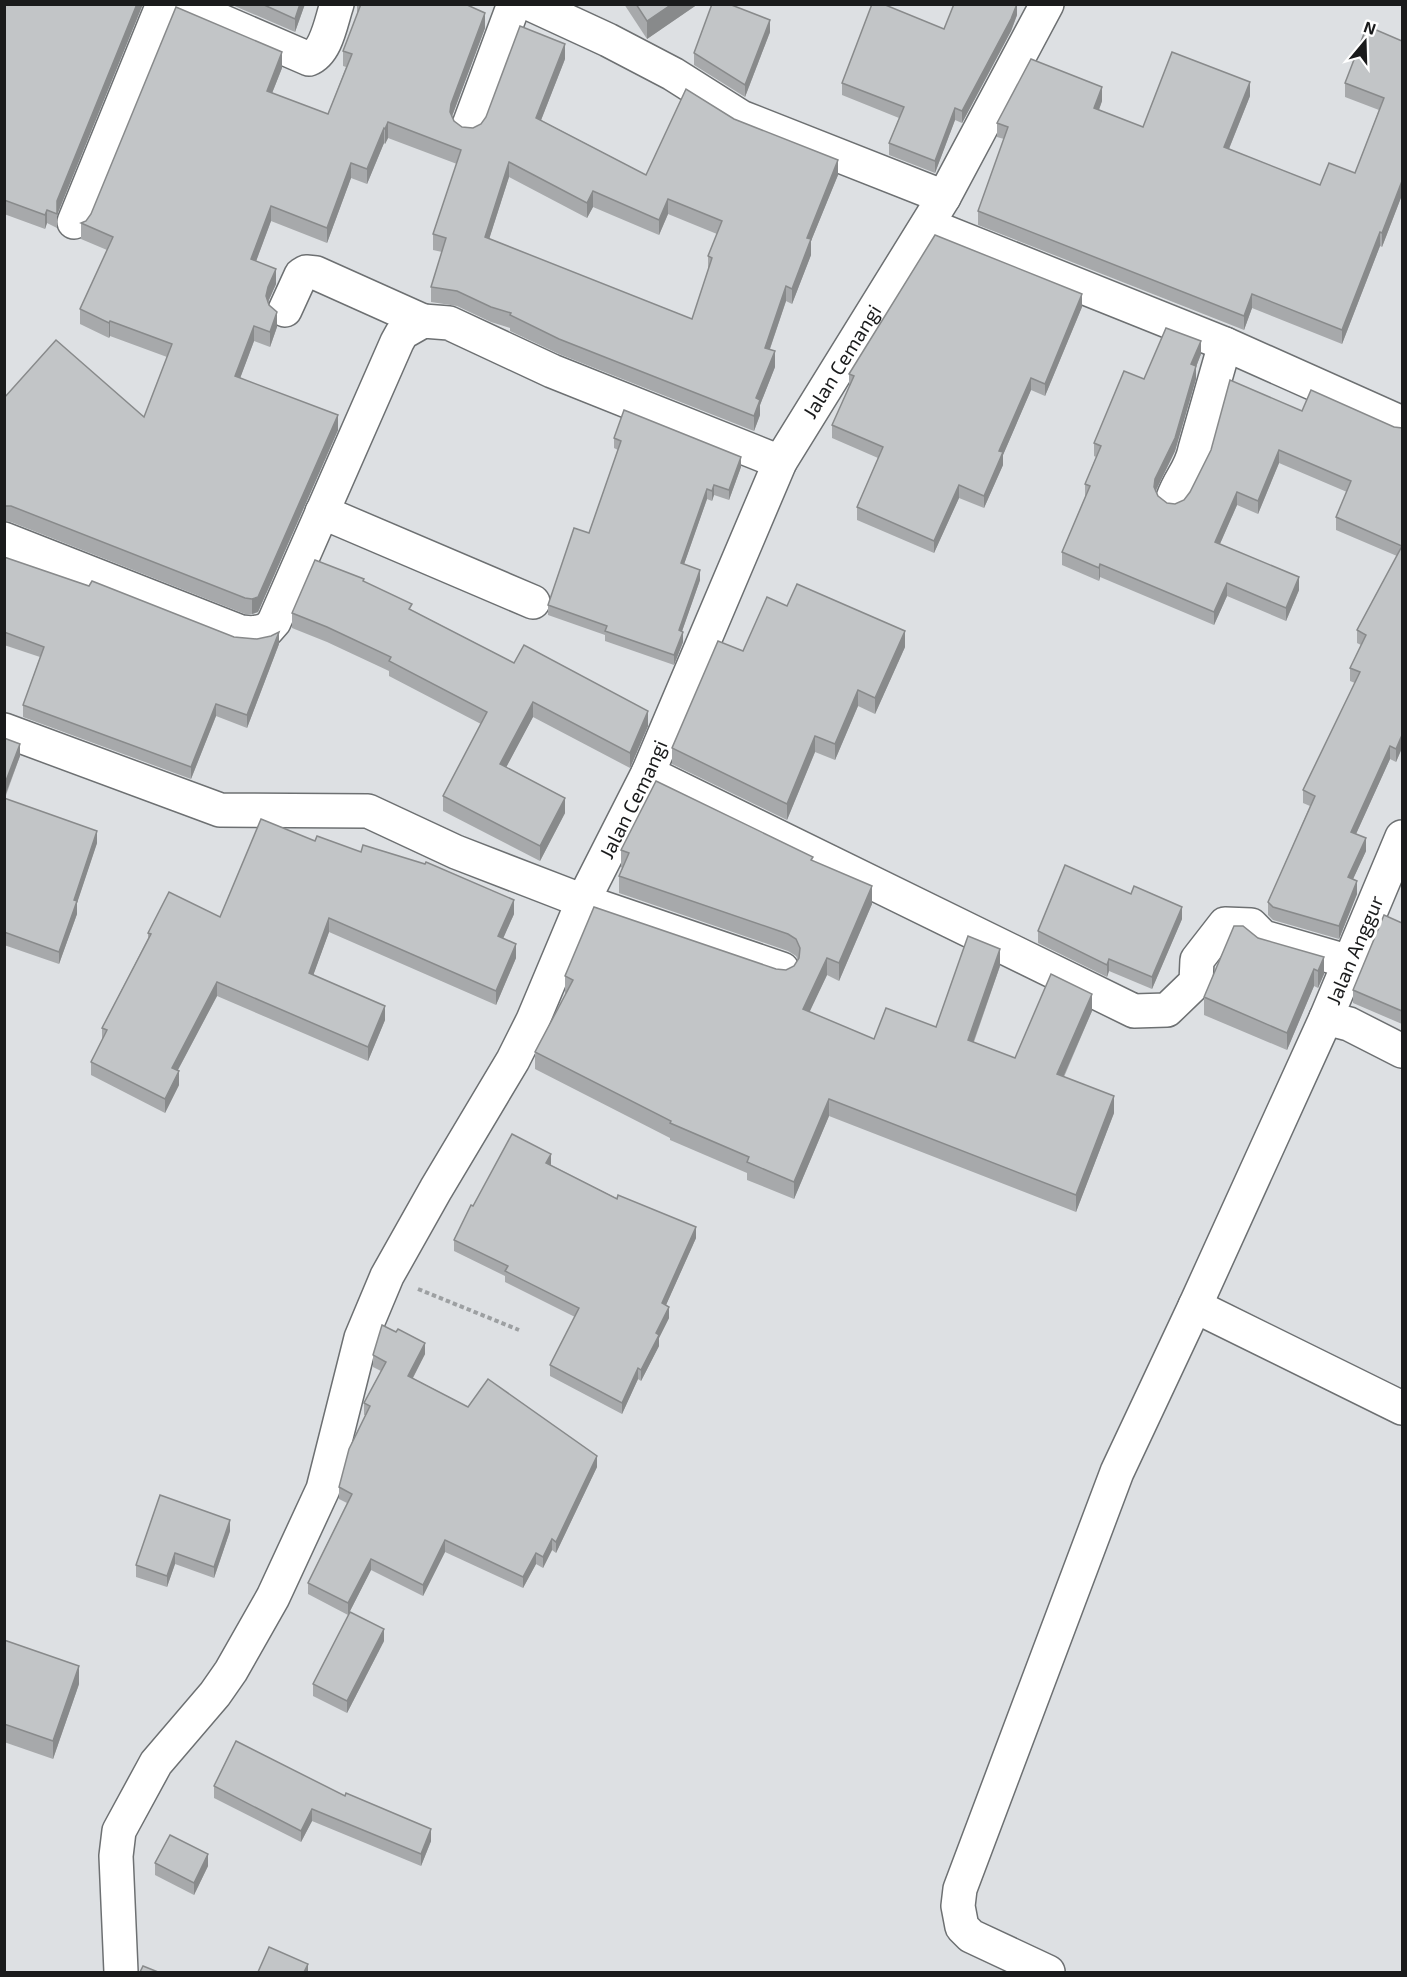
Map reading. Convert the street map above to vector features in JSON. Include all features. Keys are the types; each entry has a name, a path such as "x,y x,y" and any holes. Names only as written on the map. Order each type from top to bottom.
{"street":[{"path":"74,222 163,4"},
{"path":"182,4 309,59 317,55 324,43 337,4"},
{"path":"469,125 514,4"},
{"path":"530,4 608,40 673,74 741,117 944,197"},
{"name":"Jalan Cemangi","path":"121,1972 116,1856 118,1831 156,1763 215,1694 273,1597 323,1489 361,1338 387,1276 513,1060 533,1020 583,901 648,773 780,462 928,225 1047,4"},
{"path":"928,225 1225,344 1402,423"},
{"path":"285,310 301,275 306,272 316,273 423,321"},
{"path":"4,539 241,632 260,633 267,630 274,622 397,342 402,333 423,321 437,320 449,323 552,371 780,462"},
{"path":"1173,498 1179,483 1194,459 1225,344"},
{"path":"322,512 533,602"},
{"path":"4,730 220,810 368,811 456,852 583,901 782,969"},
{"path":"648,773 1134,1011 1167,1010 1196,982 1197,960 1225,924 1251,925 1263,937 1350,962"},
{"name":"Jalan Anggur","path":"1402,837 1326,1018 1349,1024 1402,1051"},
{"path":"1048,1972 979,1939 962,1928 958,1906 960,1889 1104,1502 1326,1018"},
{"path":"1195,1306 1402,1408"}],"path":[{"path":"387,1276 519,1330"}],"building":[{"path":"4,4 137,4 57,201 57,214 47,210 45,215 4,200"},
{"path":"262,4 300,4 295,19"},
{"path":"361,4 465,4 485,13 451,104 450,112 454,121 462,127 473,128 481,124 486,117 520,26 565,44 536,118 646,175 686,89 734,119 838,160 807,238 811,239 792,289 786,286 765,348 775,351 756,398 760,400 754,416 559,339 510,315 511,313 491,307 457,291 431,287 446,238 433,234 461,150 388,122 367,169 351,163 327,228 271,206 251,259 276,269 266,296 269,305 277,312 270,332 254,326 235,376 338,415 258,597 245,598 11,506 4,506 4,398 56,340 144,417 172,344 110,321 109,323 80,309 113,237 81,223 86,221 91,214 176,7 282,52 267,91 328,114 352,54 343,51","holes":["509,162 587,203 593,191 659,220 668,199 722,221 708,256 712,258 692,319 485,237"]},
{"path":"636,4 672,4 647,21"},
{"path":"712,4 729,4 770,20 745,85 694,53"},
{"path":"872,4 883,4 944,29 954,4 1017,4 962,111 955,108 935,161 889,143 904,107 842,83"},
{"path":"1367,26 1402,41 1402,181 1342,330 1252,294 1244,316 978,211 1008,127 997,123 1031,59 1102,87 1094,108 1143,127 1172,52 1250,82 1224,147 1320,185 1329,163 1355,173 1384,98 1345,83"},
{"path":"935,235 1082,294 1045,384 1031,378 999,451 1003,452 984,496 959,485 934,541 857,507 883,447 832,425 854,376 849,374"},
{"path":"1166,328 1201,341 1191,364 1196,366 1175,438 1155,479 1154,487 1158,496 1167,503 1175,504 1184,500 1190,492 1211,450 1230,380 1302,411 1311,390 1394,427 1402,428 1402,546 1336,517 1351,481 1279,450 1258,501 1237,492 1215,542 1299,577 1286,608 1227,583 1214,612 1100,564 1099,568 1062,552 1090,486 1085,484 1101,446 1094,443 1124,371 1144,379"},
{"path":"624,410 741,457 729,490 714,485 712,491 707,489 681,563 700,570 679,630 683,632 674,655 605,631 607,626 548,605 574,528 589,533 621,441 614,438"},
{"path":"1402,546 1402,735 1396,749 1390,746 1351,832 1366,838 1348,877 1357,881 1339,926 1273,907 1268,902 1315,796 1303,790 1360,672 1350,668 1366,635 1357,630"},
{"path":"4,557 89,586 92,581 234,637 257,639 279,632 247,715 216,704 191,767 23,705 44,647 4,632"},
{"path":"315,560 364,579 363,581 412,604 409,609 514,663 524,645 648,711 630,753 533,702 500,764 565,798 540,846 443,796 487,712 389,661 391,657 292,613"},
{"path":"797,584 905,631 875,698 858,690 835,744 815,736 787,804 672,748 718,641 743,651 767,597 787,606"},
{"path":"4,738 20,744 4,786"},
{"path":"656,781 813,857 811,860 872,886 839,963 827,958 803,1009 874,1039 886,1008 936,1027 968,936 1000,949 968,1040 1015,1058 1051,974 1092,994 1057,1074 1114,1096 1076,1195 829,1099 794,1182 747,1162 749,1157 670,1123 671,1121 535,1052 573,980 565,976 594,907 776,969 786,970 794,966 799,958 800,948 796,939 788,934 619,876 629,853 621,850"},
{"path":"4,798 97,831 74,900 77,901 59,952 4,932"},
{"path":"261,819 315,841 317,836 361,852 363,845 425,864 426,862 514,900 498,936 516,944 496,991 329,918 309,973 385,1006 368,1047 217,982 172,1068 179,1071 165,1099 91,1062 107,1030 102,1028 151,934 148,933 169,892 220,917"},
{"path":"1065,865 1131,894 1134,886 1182,907 1152,977 1109,959 1107,965 1038,931"},
{"path":"1384,915 1402,923 1402,1011 1353,990"},
{"path":"1234,926 1243,926 1258,938 1324,957 1318,971 1314,969 1287,1033 1204,997"},
{"path":"512,1134 551,1154 546,1163 617,1199 618,1195 696,1227 662,1303 669,1307 656,1333 659,1335 641,1370 638,1368 622,1403 550,1365 579,1308 505,1271 508,1266 454,1240 471,1205 473,1206"},
{"path":"382,1325 396,1332 398,1329 425,1343 408,1376 468,1407 488,1379 597,1456 556,1542 552,1539 543,1557 536,1553 523,1577 445,1540 423,1585 371,1559 348,1603 308,1583 352,1494 339,1487 349,1449 370,1406 364,1403 386,1362 373,1355"},
{"path":"160,1495 230,1520 214,1567 175,1553 167,1576 136,1565"},
{"path":"350,1612 384,1629 347,1701 313,1684"},
{"path":"4,1640 79,1666 53,1741 4,1724"},
{"path":"236,1741 345,1796 346,1793 431,1829 421,1854 312,1809 301,1831 214,1786"},
{"path":"170,1835 208,1854 194,1883 155,1863"},
{"path":"269,1947 308,1964 304,1972 258,1972"},
{"path":"143,1966 158,1972 140,1972"}]}
